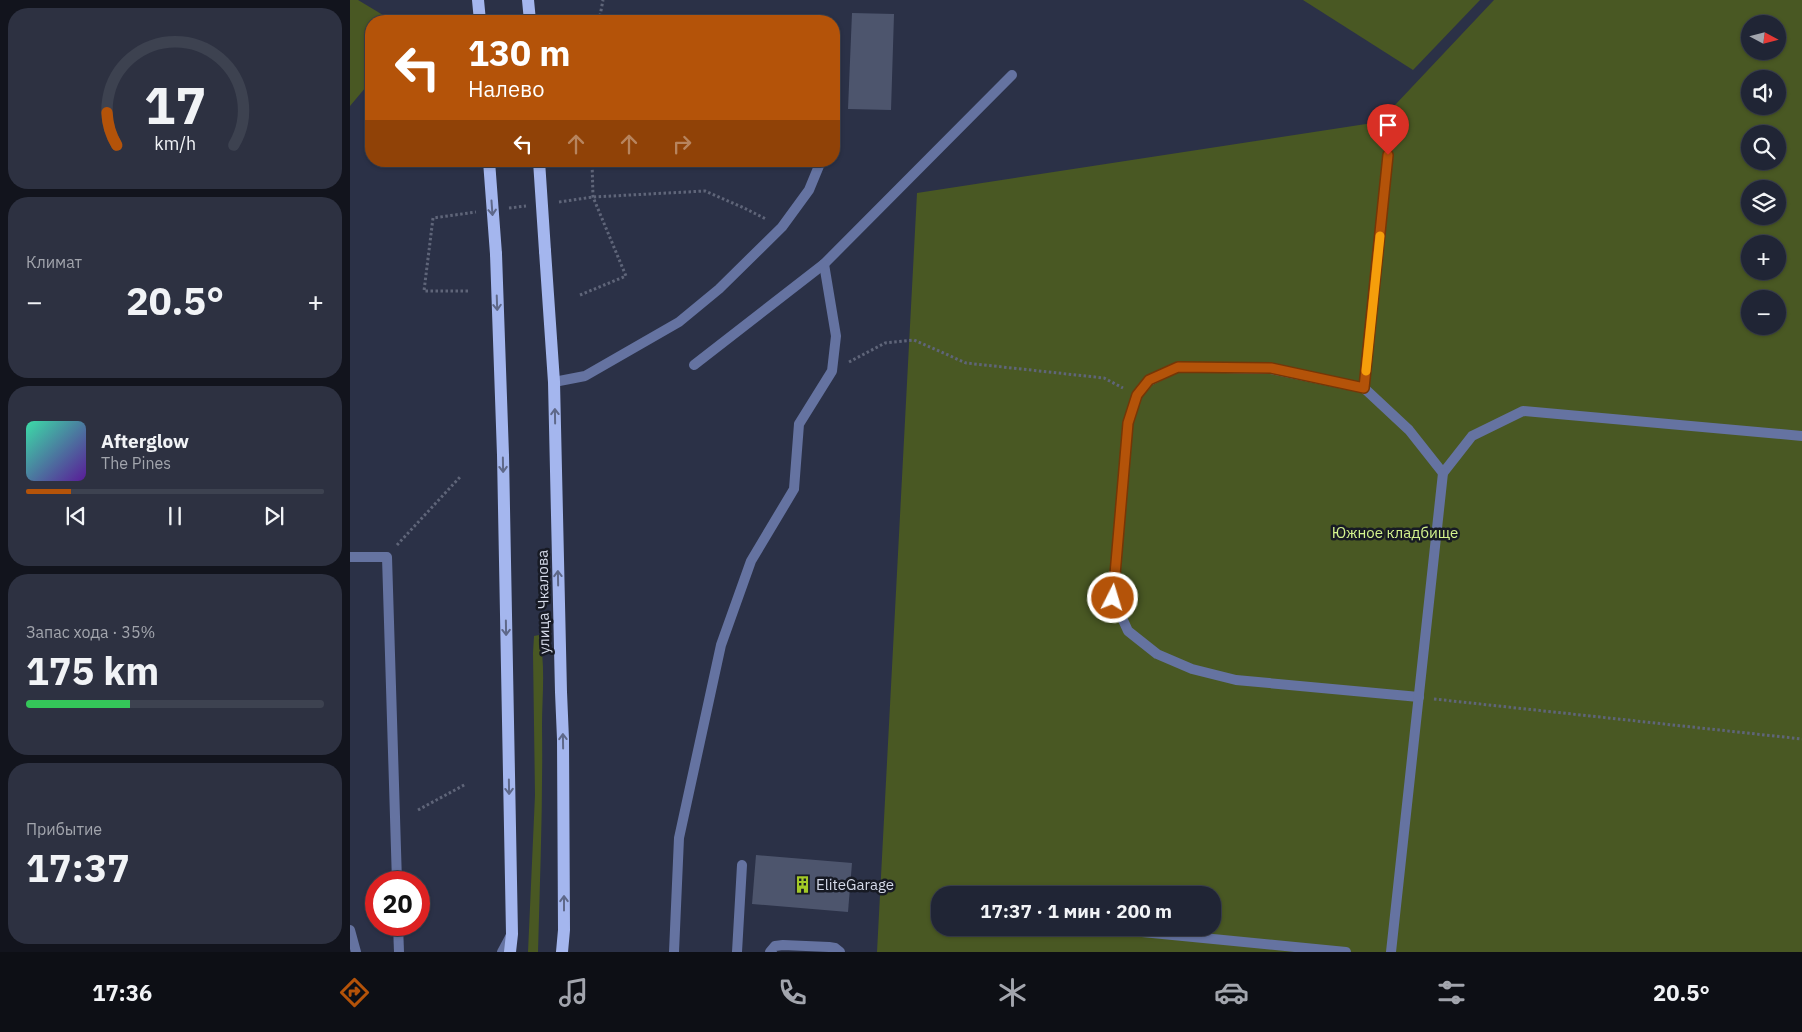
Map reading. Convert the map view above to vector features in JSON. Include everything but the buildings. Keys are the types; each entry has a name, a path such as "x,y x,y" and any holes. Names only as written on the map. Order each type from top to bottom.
{"main road":[{"path":"478,0 479,15"},
{"path":"528,0 529,15"},
{"path":"489,167 496,254 503,455 512,934 510,952"},
{"name":"улица Чкалова","path":"539,167 554,382 563,739 564,930 562,952"}],"street":[{"path":"694,366 824,264 1012,75"},
{"path":"1364,388 1388,155"},
{"path":"554,382 585,376 679,322 719,289 782,227 809,190 819,167"},
{"path":"674,952 679,838 721,645 751,560 794,489 799,424 832,371 836,336 824,264"},
{"path":"1419,697 1236,680 1192,669 1157,654 1128,630 1113,598 1128,423 1137,395 1149,380 1178,367 1271,368 1364,388 1409,430 1443,473"},
{"path":"1391,952 1443,473 1472,436 1523,411 1802,436"},
{"path":"350,556 386,557 397,871"},
{"path":"738,952 742,865"},
{"path":"350,930 356,952"},
{"path":"502,952 512,934"},
{"path":"398,936 399,952"},
{"path":"1183,936 1346,952"},
{"path":"770,952 775,946 783,945 829,947 836,948 840,952"}],"path":[{"path":"600,15 603,0"},
{"path":"580,295 626,276 593,197 592,167"},
{"path":"555,202 593,197 705,191 782,227"},
{"path":"508,208 527,206"},
{"path":"468,291 424,291 433,218 480,212"},
{"path":"832,371 885,343 914,340 966,363 1104,378 1137,395"},
{"path":"386,557 460,477"},
{"path":"1419,697 1802,739"},
{"path":"418,810 466,784"}],"green space":[{"path":"350,0 358,0 383,15 365,15 365,88 350,106"},
{"path":"1303,0 1480,0 1413,70"},
{"name":"Южное кладбище","path":"1494,0 1802,0 1802,952 877,952 917,193 1379,122"},
{"path":"539,635 543,681 538,952 528,952 535,795 533,653 534,636"}],"slow traffic":[{"path":"1366,371 1380,236"}],"place":[{"name":"EliteGarage","path":"802,884"}],"route":[{"path":"1113,598 1128,423 1137,395 1149,380 1178,367 1271,368 1364,388 1388,155"}]}
